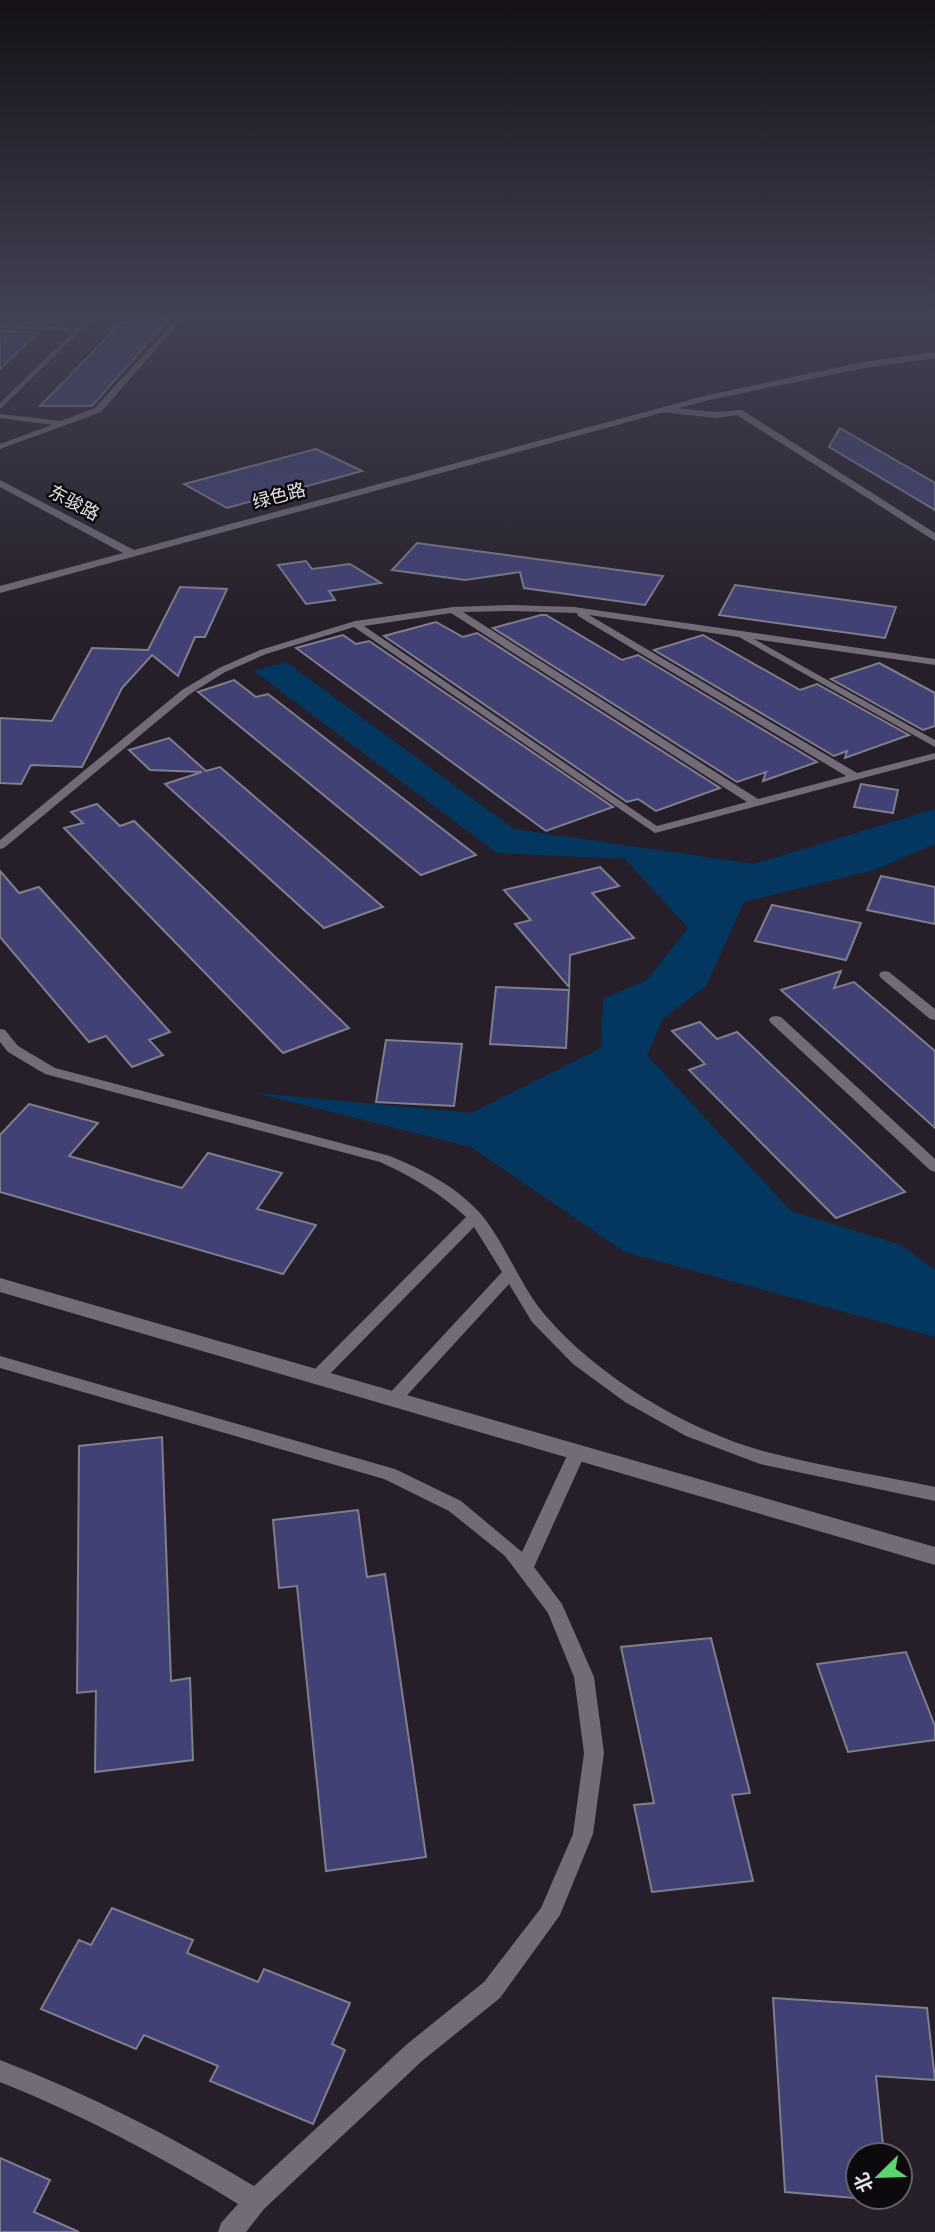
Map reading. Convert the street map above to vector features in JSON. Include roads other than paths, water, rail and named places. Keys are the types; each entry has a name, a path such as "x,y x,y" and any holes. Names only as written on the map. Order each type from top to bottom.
{"main road":[{"name":"绿色路","path":"0,580 608,419"},
{"name":"绿色路","path":"0,590 631,419"},
{"path":"750,419 935,538"},
{"name":"东骏路","path":"0,483 132,554"},
{"path":"0,1285 935,1556"}],"lane":[{"path":"24,419 61,424"},
{"path":"0,447 74,419"},
{"path":"453,610 756,803"},
{"path":"0,846 186,692 222,670 263,652 355,624 453,610 574,610 935,662"},
{"path":"574,610 856,777"},
{"path":"355,624 655,830 935,756"},
{"path":"737,634 935,744"},
{"path":"885,975 935,1016"},
{"path":"776,1020 935,1167"},
{"path":"0,1032 13,1049 50,1071 385,1158 440,1187 475,1217 508,1275 538,1318 579,1360 631,1398 692,1431 760,1457 935,1494"},
{"path":"317,1377 475,1217"},
{"path":"394,1399 508,1275"},
{"path":"0,1362 389,1474 455,1506 511,1551 555,1609 584,1677 594,1754 583,1834 549,1915 492,1990 414,2053 256,2201 230,2232"},
{"path":"524,1568 578,1452"},
{"path":"0,2071 108,2117 183,2156 256,2201"}],"water":[{"path":"286,662 514,829 754,864 935,809 935,844 874,870 744,902 706,986 663,1019 647,1055 791,1211 901,1245 935,1270 935,1337 625,1252 471,1147 256,1093 471,1113 601,1048 603,999 647,980 688,928 625,859 497,853 254,671"}]}
